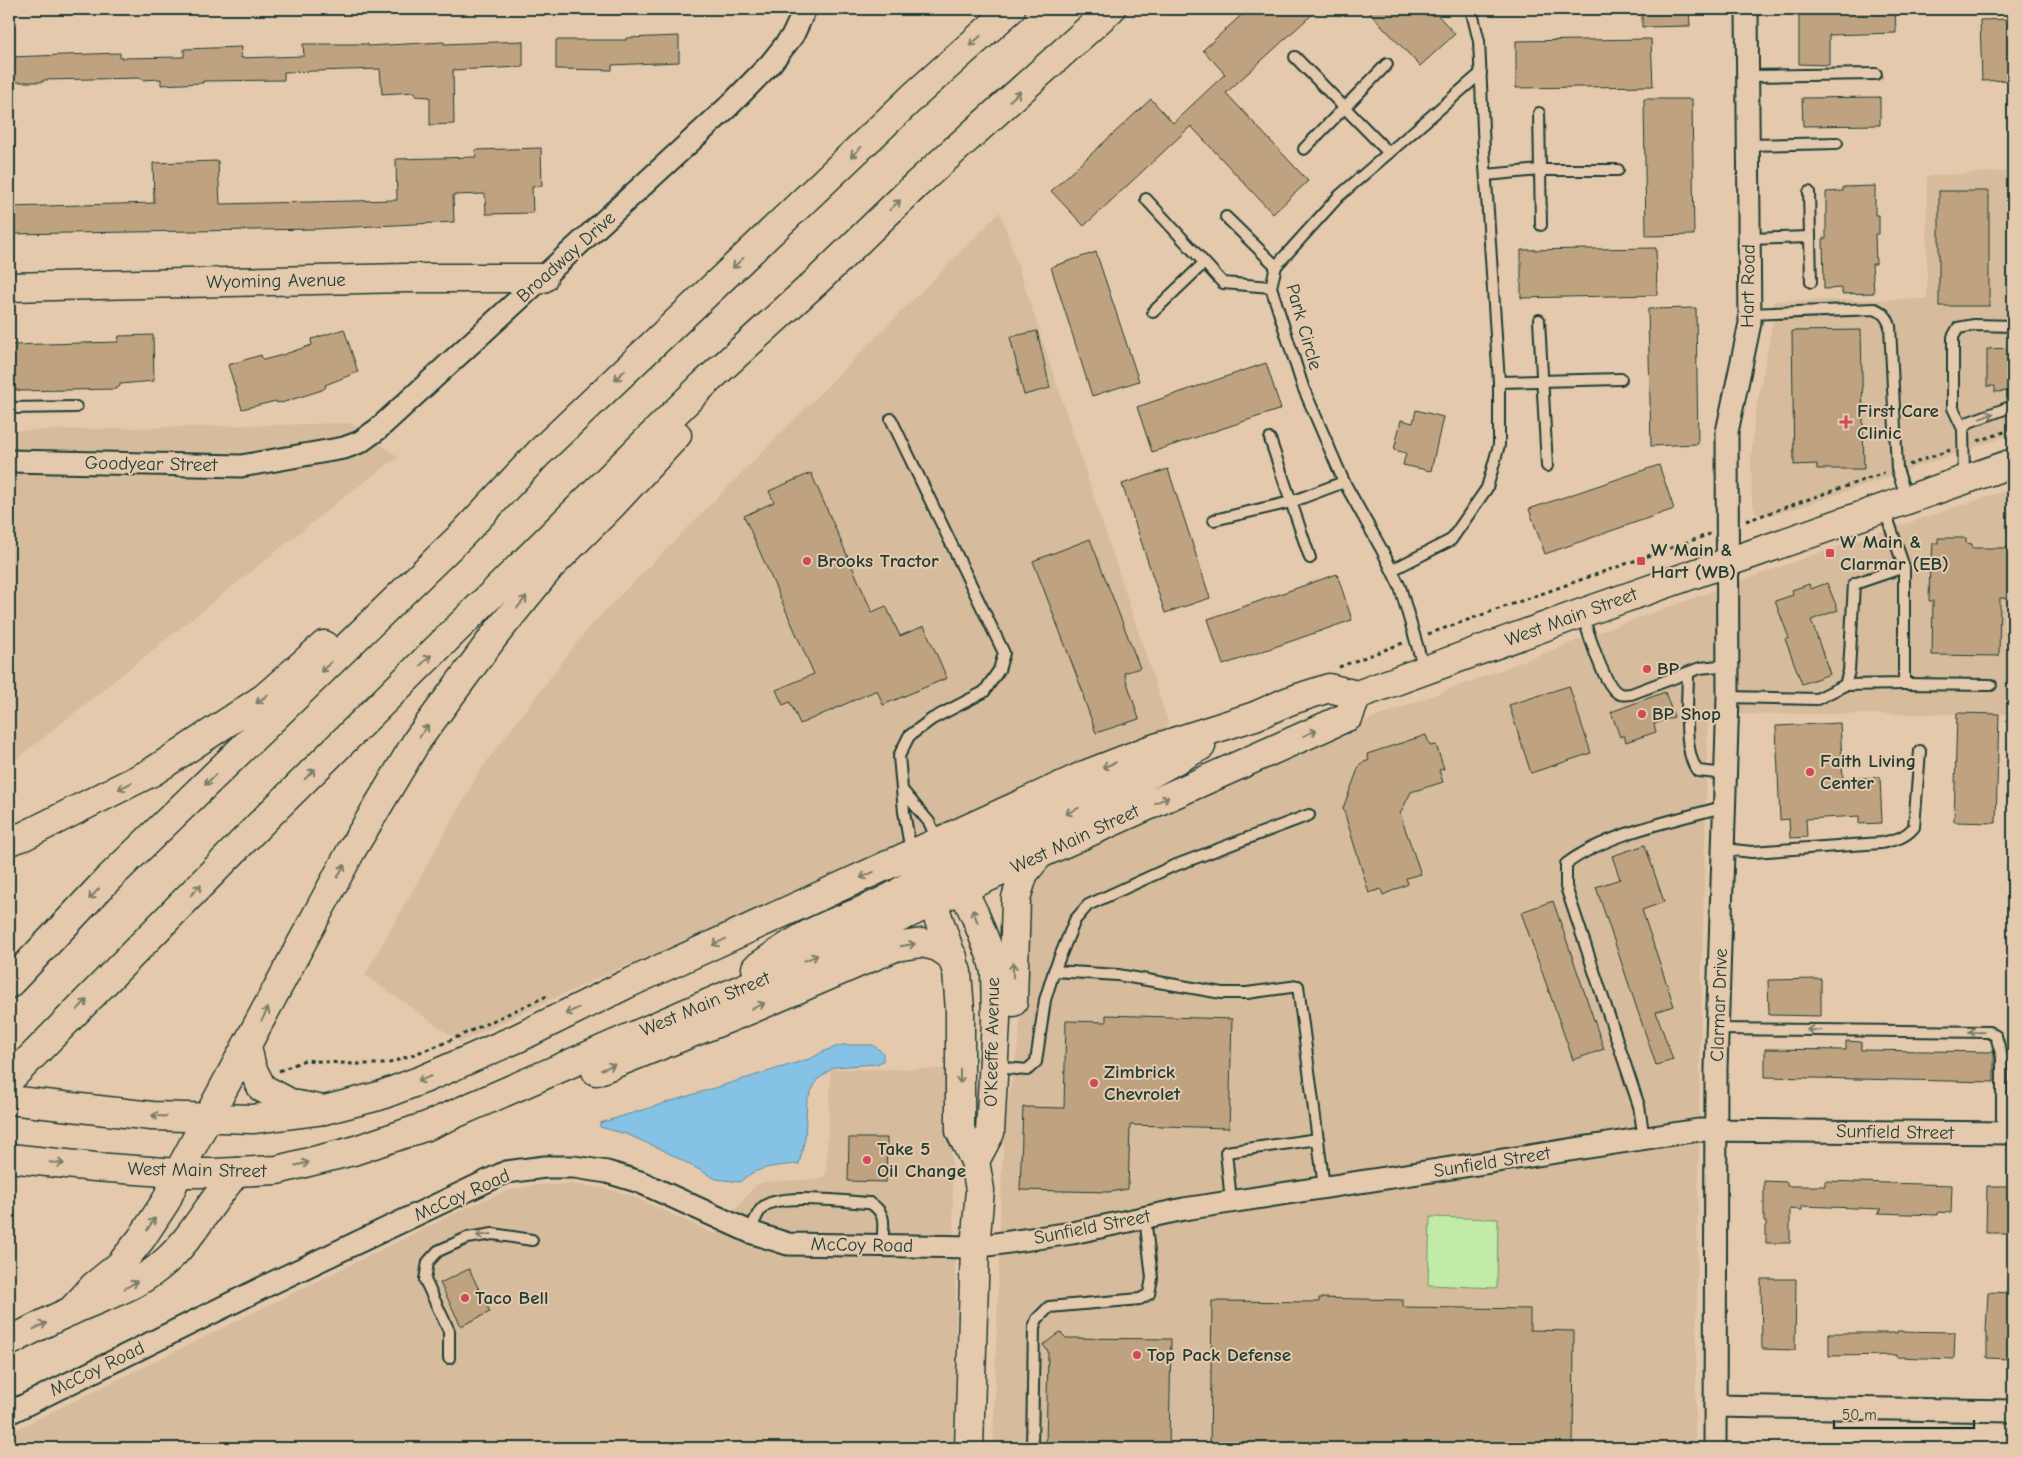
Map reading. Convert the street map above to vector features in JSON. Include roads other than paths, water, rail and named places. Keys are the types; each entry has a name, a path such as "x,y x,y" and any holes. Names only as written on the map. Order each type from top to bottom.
{"main road":[{"path":"9,984 107,880 462,535 553,439 917,93 1012,9"},
{"path":"9,1080 266,818 704,384 816,281 917,184 1111,9"},
{"path":"71,1311 94,1286 120,1265 141,1239 166,1201 178,1173 352,851 418,739 495,635 551,566 613,504 860,239"},
{"name":"Wyoming Avenue","path":"9,288 406,278 544,278"},
{"name":"West Main Street","path":"9,1158 178,1173 277,1170 353,1151 427,1126 824,953 933,903 956,878 1038,856 1348,716 1357,694 1582,613 2013,463"},
{"path":"9,841 24,836 152,772 264,698 368,606 462,535"},
{"path":"956,878 1255,716 1289,701 1329,688 1357,694"},
{"path":"719,998 760,966 810,933 888,899 938,842 1087,774 1149,750 1255,716"},
{"name":"O'Keeffe Avenue","path":"938,842 986,943 995,972 995,1067 990,1133 975,1161"},
{"path":"494,1097 542,1093 754,1008 895,947 922,942 938,947 955,965 975,1004 974,1032 979,1058 986,1065 995,1067 1010,1038 1016,898 1024,873 1038,856"},
{"path":"9,1100 152,1116 253,1119 324,1110 379,1096 424,1080 518,1038 625,985 803,903 916,865"},
{"name":"O'Keeffe Avenue","path":"916,865 933,903 955,965 960,1010 960,1131 975,1161 980,1190 976,1248 969,1448"},
{"path":"247,1047 252,1068 262,1088 292,1104 324,1110"},
{"path":"9,1342 71,1311 120,1292 165,1262 184,1242 222,1189 237,1172"}],"street":[{"name":"Broadway Drive","path":"293,458 344,448 360,442 378,429 708,126 771,63 793,35 805,9"},
{"name":"Hart Road","path":"1729,562 1727,432 1750,323 1746,9"},
{"name":"Goodyear Street","path":"9,461 240,466 293,458"},
{"name":"Clarmar Drive","path":"1715,1448 1715,1130 1727,774 1729,562"},
{"name":"Sunfield Street","path":"976,1248 1072,1233 1231,1201 1699,1130 2008,1133"},
{"name":"McCoy Road","path":"9,1412 506,1172 545,1167 564,1167 608,1172 640,1182 750,1232 788,1244 976,1248"},
{"path":"1714,1406 2013,1411"}],"lane":[{"path":"1392,570 1451,540 1488,488 1499,445 1499,382 1479,41 1471,9"},
{"path":"1295,57 1389,153"},
{"path":"1304,149 1388,64"},
{"name":"Park Circle","path":"1425,670 1400,587 1344,482 1303,387 1271,287 1276,266 1339,196 1481,73"},
{"path":"1747,76 1876,74"},
{"path":"1539,113 1541,225"},
{"path":"1748,145 1837,143"},
{"path":"1486,176 1540,170 1618,170"},
{"path":"1809,192 1811,282"},
{"path":"1146,199 1223,283 1271,287"},
{"path":"1226,218 1276,266"},
{"path":"1749,239 1810,237"},
{"path":"1153,312 1204,263"},
{"path":"1750,314 1875,309 1882,312 1887,318 1890,326 1897,469 1896,504 1904,567 1904,684"},
{"path":"1539,320 1547,466"},
{"path":"1964,480 1962,429 1952,408 1953,337 1958,328 2013,326"},
{"path":"1499,382 1621,379"},
{"path":"1962,429 1969,422 2013,406"},
{"path":"9,408 76,407"},
{"path":"891,419 1004,653 999,670 984,692 932,719 908,736 899,756 904,812 916,865"},
{"path":"1270,439 1310,558"},
{"path":"1214,520 1291,502 1344,482"},
{"path":"1845,684 1849,671 1854,584 1904,567"},
{"path":"1582,613 1604,677 1612,689 1620,694 1631,694 1700,668 1729,665"},
{"path":"1688,673 1688,751 1692,764 1698,771 1727,774"},
{"path":"1728,697 1817,698 1845,684 1990,686"},
{"path":"1724,849 1752,852 1881,843 1908,835 1914,827 1920,751"},
{"path":"903,791 929,822 938,842"},
{"path":"1644,1139 1639,1106 1566,887 1566,864 1581,853 1630,833 1726,806"},
{"path":"995,1067 1027,1070 1036,1062 1045,1000 1054,970 1076,920 1088,906 1171,867 1309,815"},
{"path":"1054,970 1118,975 1222,993 1247,993 1298,986 1324,1187"},
{"path":"1718,1029 1989,1032 1996,1036 2002,1057 2008,1133"},
{"path":"1231,1201 1226,1152 1318,1139"},
{"path":"750,1232 762,1208 774,1200 870,1203 878,1208 883,1216 882,1246"},
{"path":"1032,1448 1034,1327 1037,1319 1049,1307 1140,1299 1149,1294 1152,1278 1145,1217"},
{"path":"449,1358 449,1331 425,1280 428,1262 438,1251 467,1238 493,1234 532,1240"}],"water":[{"path":"842,1045 873,1045 883,1053 883,1061 877,1064 834,1067 817,1080 807,1100 805,1138 799,1164 775,1166 760,1170 740,1182 716,1179 661,1149 626,1134 600,1127 600,1123 812,1058 824,1051"}],"place":[{"name":"First Care Clinic","path":"1846,422"},
{"name":"W Main & Clarmar (EB)","path":"1830,553"},
{"name":"Brooks Tractor","path":"807,561"},
{"name":"W Main & Hart (WB)","path":"1641,561"},
{"name":"BP","path":"1647,669"},
{"name":"BP Shop","path":"1642,714"},
{"name":"Faith Living Center","path":"1810,772"},
{"name":"Zimbrick Chevrolet","path":"1094,1083"},
{"name":"Take 5 Oil Change","path":"867,1160"},
{"name":"Taco Bell","path":"465,1298"},
{"name":"Top Pack Defense","path":"1137,1355"}]}
